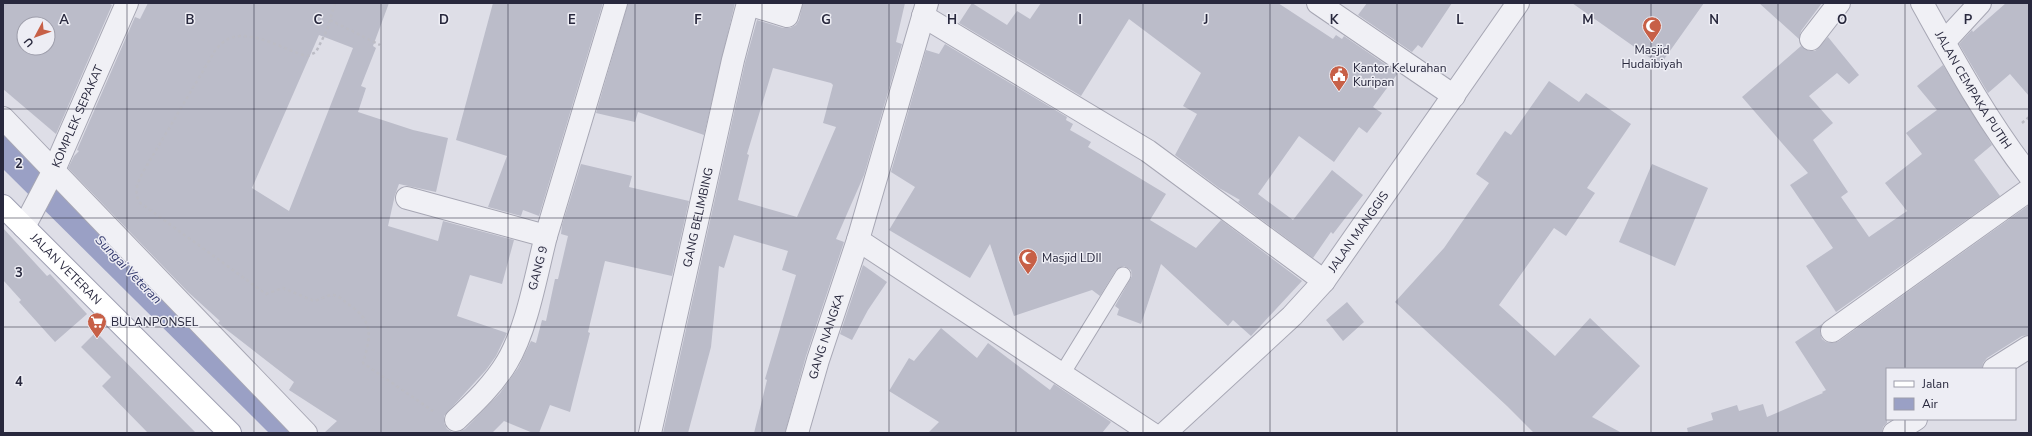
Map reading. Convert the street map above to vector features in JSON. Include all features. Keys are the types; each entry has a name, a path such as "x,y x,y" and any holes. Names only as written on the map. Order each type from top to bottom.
{"main road":[{"name":"JALAN VETERAN","path":"3,206 230,433"}],"street":[{"name":"KOMPLEK SEPAKAT","path":"24,227 52,173 127,3"},
{"path":"546,236 616,3"},
{"path":"748,3 788,16 791,3"},
{"name":"GANG BELIMBING","path":"650,433 733,60 748,3"},
{"path":"1318,3 1454,96"},
{"name":"JALAN MANGGIS","path":"1166,433 1292,316 1324,281 1518,3"},
{"path":"1811,39 1839,3"},
{"name":"JALAN CEMPAKA PUTIH","path":"1922,3 1961,74 2003,140 2029,175"},
{"path":"1944,42 1980,3"},
{"path":"925,10 1148,151 1324,281"},
{"name":"GANG NANGKA","path":"797,433 818,360 858,240 925,10"},
{"path":"3,118 52,173 306,433"},
{"path":"1832,331 2029,190"},
{"name":"GANG 9","path":"407,198 546,236 516,345 506,364 476,401 456,420"},
{"path":"858,240 1151,433"},
{"path":"1996,368 2029,347"},
{"path":"1894,433 1914,420"}],"lane":[{"path":"1062,374 1123,275"}],"path":[{"path":"335,3 330,20 316,52 308,56 276,44 242,35 228,39 216,48 143,172 135,188 135,193 140,202 266,294 283,288 314,301 330,295 338,297 362,313 367,321 370,341 363,363 442,417 456,420"},
{"path":"330,20 380,45"}],"water":[{"name":"Sungai Veteran","path":"3,121 305,433 269,433 3,169"}],"building":[{"path":"3,3 108,3 112,5 56,134 3,89"},
{"path":"148,3 389,3 373,46 376,48 361,86 366,88 358,112 413,130 448,138 436,192 399,184 388,226 438,241 443,221 514,240 502,284 470,275 457,316 507,333 496,356 486,370 444,416 444,423 447,429 452,432 459,432 465,429 500,393 518,368 531,341 536,343 542,320 546,321 555,279 558,279 568,236 561,234 562,225 581,164 632,176 629,187 689,201 672,276 605,261 588,332 590,333 570,412 550,405 539,433 533,433 504,421 492,433 324,433 337,421 289,390 294,382 218,323 220,321 188,292 68,168 74,156 79,151 77,150 135,17 140,19","holes":["319,35 353,48 289,211 252,188"]},
{"path":"493,3 603,3 539,216 523,210 521,216 488,207 507,156 456,140"},
{"path":"628,3 735,3 704,135 638,112 635,122 596,113"},
{"path":"803,3 905,3 896,42 902,44 864,175 836,239 844,242 806,356 785,433 754,433 767,380 765,379 796,275 782,270 788,251 734,235 724,268 719,266 711,347 688,433 663,433 745,63 757,20 783,28 790,28 796,25 799,20","holes":["773,68 831,83 833,85 823,123 836,127 797,217 738,200 749,155 747,154"]},
{"path":"972,3 1007,25 1017,11 1030,19 1041,3 1278,3 1333,39 1336,35 1342,39 1344,36 1398,73 1373,107 1382,113 1367,133 1359,127 1334,162 1299,136 1258,194 1293,220 1332,170 1363,195 1333,234 1331,232 1313,258 1238,202 1240,200 1219,188 1175,155 1197,114 1183,106 1201,73 1129,19 1081,96 959,23"},
{"path":"1367,3 1452,3 1422,48 1418,45 1412,52 1358,15"},
{"name":"Masjid Hudaibiyah","path":"1572,3 1704,3 1660,65"},
{"path":"1759,3 1822,3 1801,31 1799,39"},
{"path":"2006,3 2029,3 2029,96 2010,74 1988,93 1959,44 1972,30 1973,32"},
{"path":"1828,37 1859,75 1849,84 1837,73 1809,96 1833,123 1813,140 1848,192 1841,197 1869,237 1907,211 1885,183 1922,154 1906,133 1937,110 1917,86 1943,65 1992,145 1974,160 2000,196 1836,312 1806,266 1833,248 1790,185 1808,173 1742,97 1801,46 1809,51 1815,51"},
{"path":"945,44 1067,117 1066,120 1073,124 1070,130 1091,142 1088,147 1166,194 1150,220 1196,248 1221,220 1302,281 1251,336 1233,320 1228,326 1161,264 1141,324 1117,315 1119,309 1115,306 1132,276 1131,270 1124,266 1116,270 1100,296 1092,290 1014,316 990,244 970,278 889,230 915,187 891,172 926,50 939,54"},
{"path":"1549,81 1579,102 1586,93 1631,124 1587,188 1595,193 1566,236 1554,228 1499,305 1555,356 1590,318 1640,366 1592,417 1622,433 1534,433 1395,302 1444,248 1489,183 1476,174 1505,131 1511,135"},
{"path":"1652,164 1708,188 1675,266 1619,242"},
{"path":"2029,205 2029,335 2022,336 1987,358 1983,363 1982,368 1886,368 1887,423 1883,427 1882,433 1688,433 1687,428 1713,420 1711,413 1737,405 1739,411 1763,404 1767,417 1823,393 1822,392 1826,390 1795,342 1822,324 1820,332 1822,339 1826,342 1833,343 1839,341"},
{"path":"3,228 47,276 50,274 87,314 55,342 19,302 21,300 3,280"},
{"path":"863,265 887,282 868,310 852,340 840,334"},
{"path":"1347,302 1364,322 1343,341 1326,320"},
{"path":"941,328 977,358 988,343 1050,390 1054,384 1111,422 1102,433 928,433 939,422 889,391 909,358 914,361"},
{"path":"96,332 196,433 148,433 102,386 111,377 81,347"}],"place":[{"name":"Masjid Hudaibiyah","path":"1652,43"},
{"name":"Kantor Kelurahan Kuripan","path":"1339,92"},
{"name":"Masjid LDII","path":"1028,275"},
{"name":"BULANPONSEL","path":"97,339"}]}
